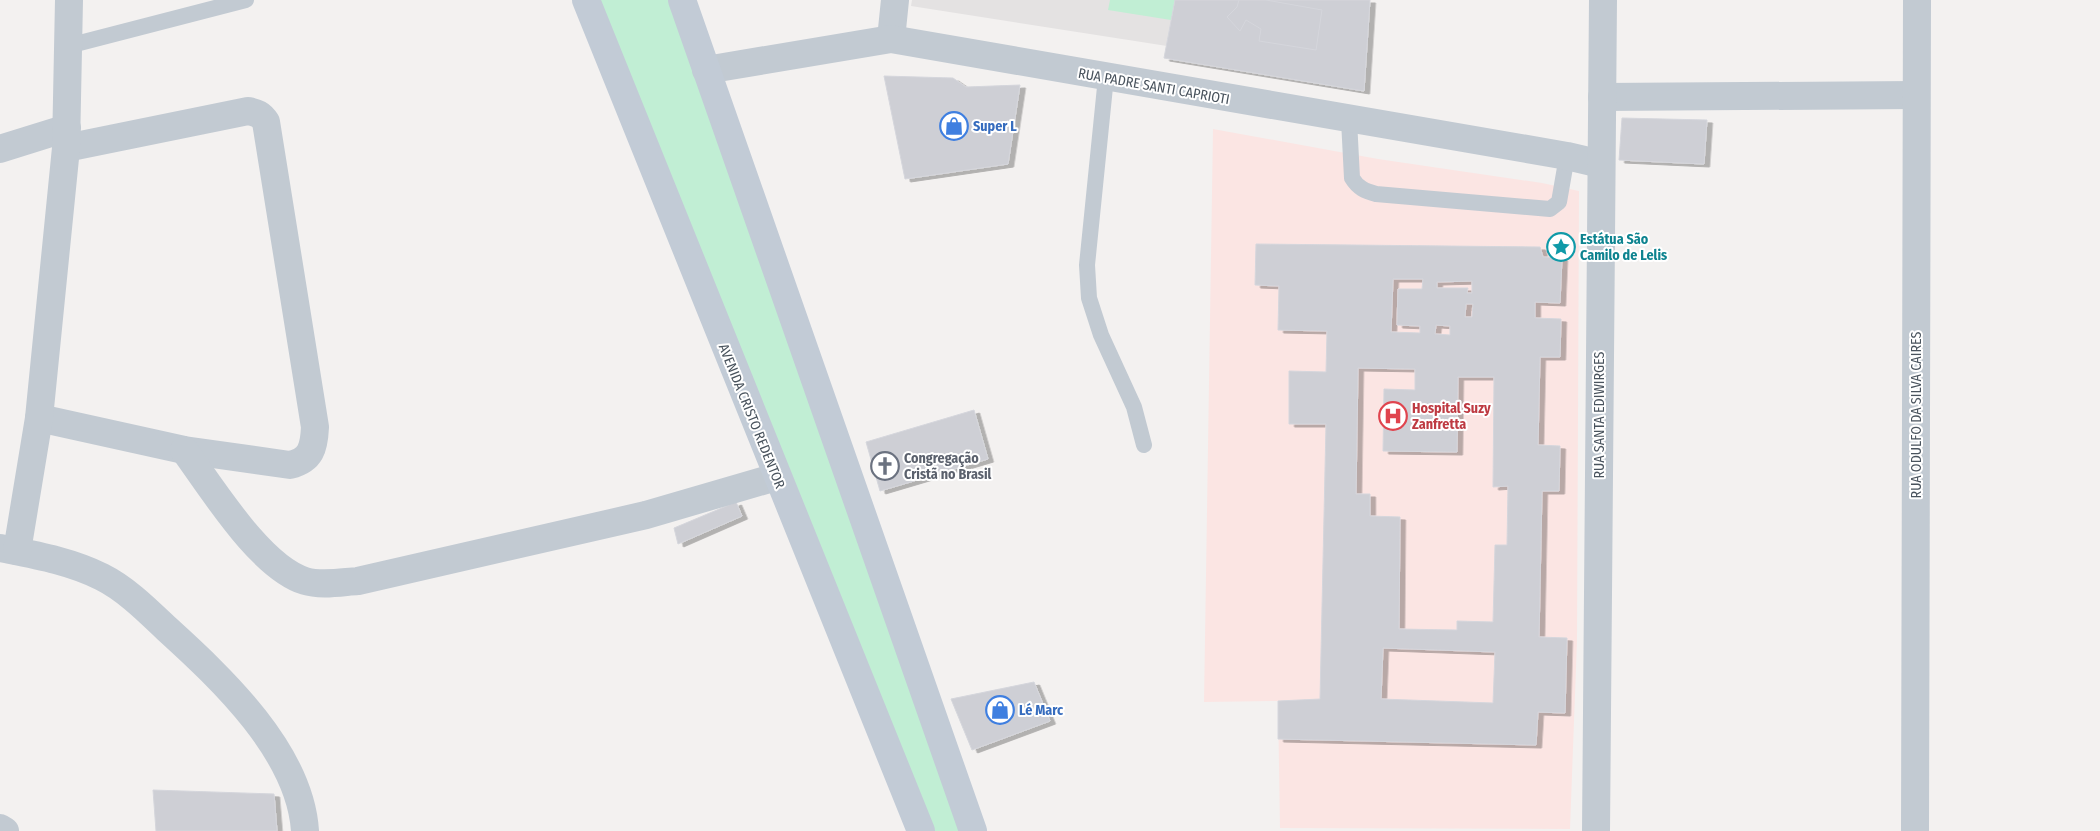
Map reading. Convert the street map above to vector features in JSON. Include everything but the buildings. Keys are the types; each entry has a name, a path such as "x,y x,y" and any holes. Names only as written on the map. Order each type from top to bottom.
{"main road":[{"name":"AVENIDA CRISTO REDENTOR","path":"586,0 776,477 921,831"},
{"path":"682,0 973,831"}],"street":[{"path":"69,0 66,138 39,418 8,549 73,564 104,578 133,598 214,672 261,726 275,750 292,780 305,831"},
{"path":"891,39 895,0"},
{"name":"RUA SANTA EDIWIRGES","path":"1596,831 1603,0"},
{"name":"RUA ODULFO DA SILVA CAIRES","path":"1915,831 1917,0"},
{"name":"RUA PADRE SANTI CAPRIOTI","path":"706,70 891,39 1349,120 1567,156 1601,164"},
{"path":"1602,97 1916,95"},
{"path":"0,148 248,111 257,113 266,122 316,428 314,447 309,456 301,462 290,465 184,450 39,418"},
{"path":"184,450 262,554 286,572 306,581 328,583 358,581 646,515 776,477"},
{"path":"0,828 6,831"}],"lane":[{"path":"68,46 246,0"},
{"path":"1106,77 1087,265 1090,298 1101,335 1134,407 1144,445"},
{"path":"1349,120 1352,178 1357,186 1365,192 1376,194 1550,209 1559,202 1567,156"}],"shaded area":[{"path":"912,0 1175,0 1167,46 911,6"},
{"name":"Hospital Suzy Zanfretta","path":"1213,129 1378,159 1542,183 1579,191 1577,641 1570,829 1280,828 1278,701 1204,702"}],"green space":[{"path":"592,0 670,0 971,831 933,831"},
{"path":"1110,0 1175,0 1171,20 1108,10"}],"place":[{"name":"Super L","path":"954,126"},
{"name":"Estátua São Camilo de Lelis","path":"1561,247"},
{"name":"Hospital Suzy Zanfretta","path":"1393,416"},
{"name":"Congregação Cristã no Brasil","path":"885,466"},
{"name":"Lé Marc","path":"1000,710"}]}
